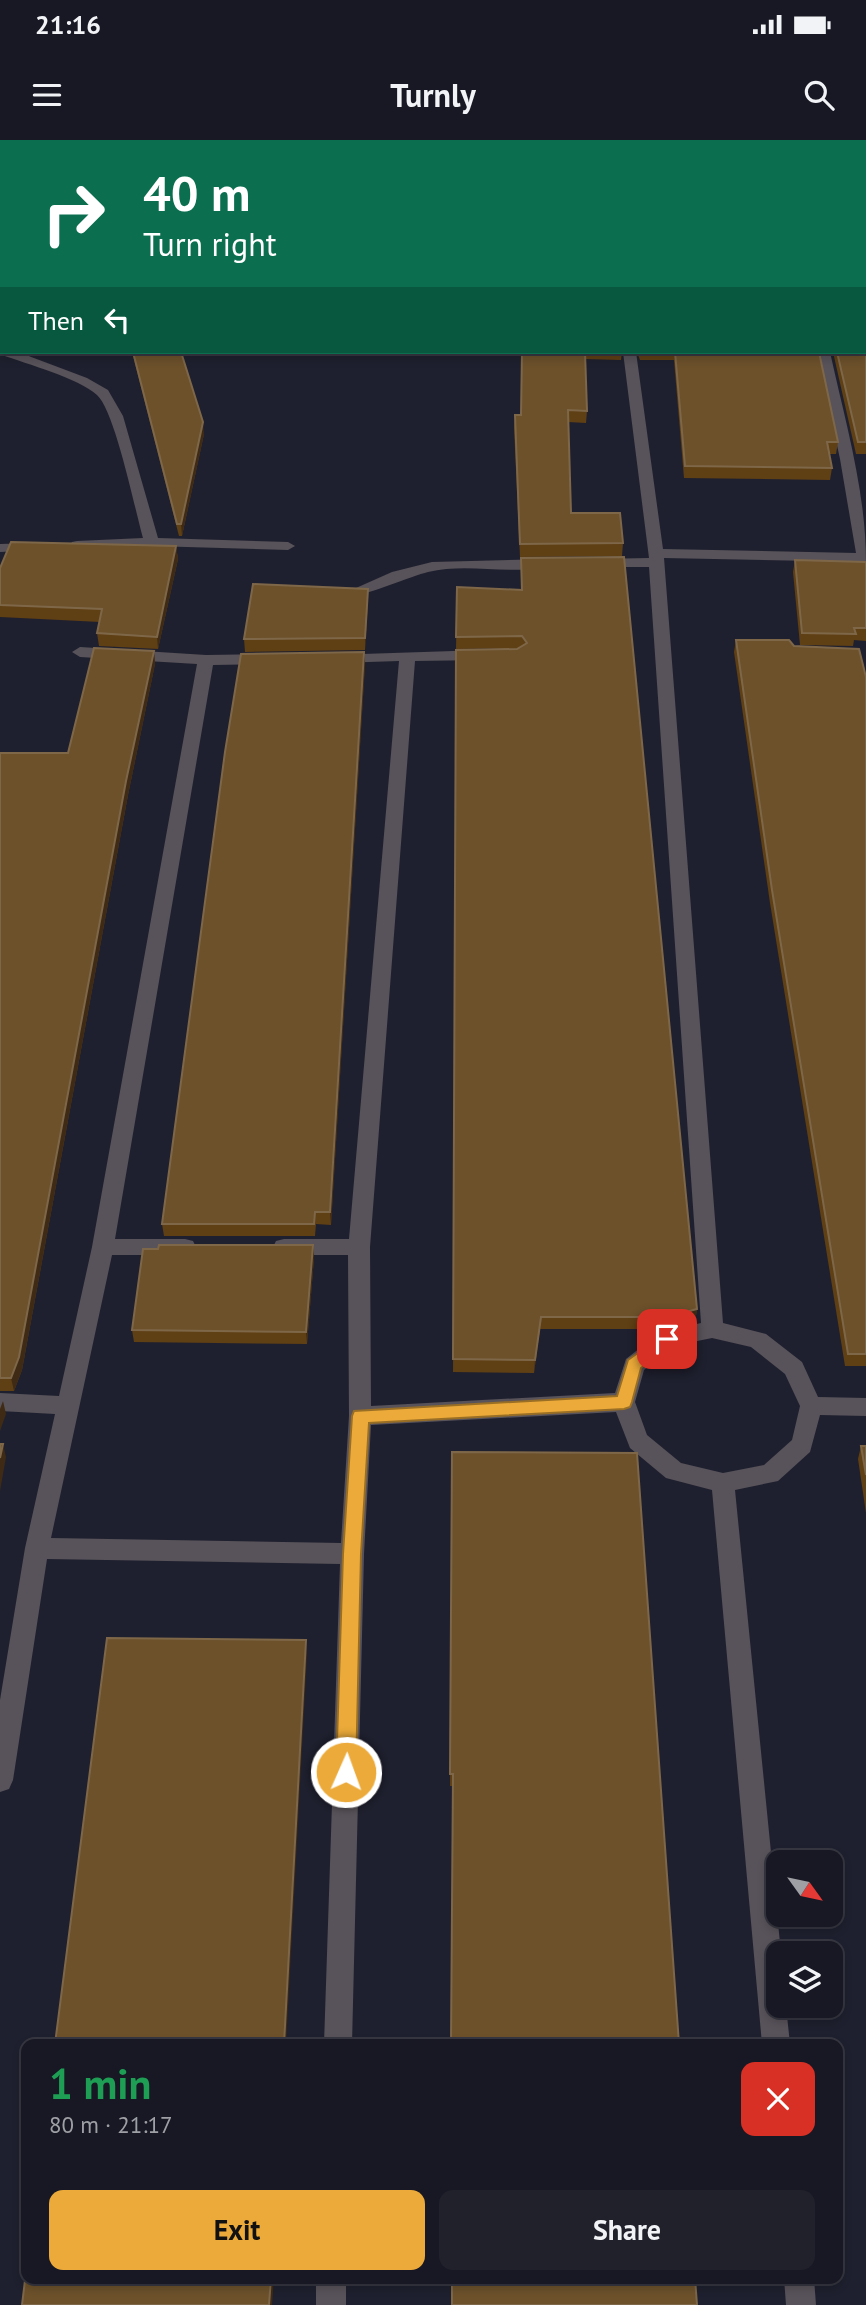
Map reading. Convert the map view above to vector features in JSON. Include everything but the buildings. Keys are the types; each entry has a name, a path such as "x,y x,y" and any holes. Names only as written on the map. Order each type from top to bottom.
{"street":[{"path":"12,354 82,381 103,393 116,416 152,542"},
{"path":"629,354 656,558 712,1328"},
{"path":"355,592 432,566 575,563 656,558 865,558 847,459 823,354"},
{"path":"847,459 866,459"},
{"path":"0,548 152,542 288,546"},
{"path":"80,652 206,660 289,659"},
{"path":"316,659 503,654"},
{"path":"338,2039 352,1554 360,1416 359,1247 407,657"},
{"path":"0,1780 37,1548 103,1247 206,660"},
{"path":"103,1247 211,1247"},
{"path":"264,1247 359,1247"},
{"path":"712,1328 758,1340 794,1368 811,1406 802,1445 770,1474 723,1483 674,1471 638,1441 624,1402 634,1365 667,1339 712,1328"},
{"path":"0,1402 70,1406"},
{"path":"360,1416 624,1402"},
{"path":"811,1406 866,1407"},
{"path":"723,1483 776,2039"},
{"path":"37,1548 352,1554"},
{"path":"331,2284 331,2305"},
{"path":"799,2284 801,2305"}],"route":[{"path":"346,1772 352,1554 360,1416 624,1402 634,1365 667,1339"}]}
